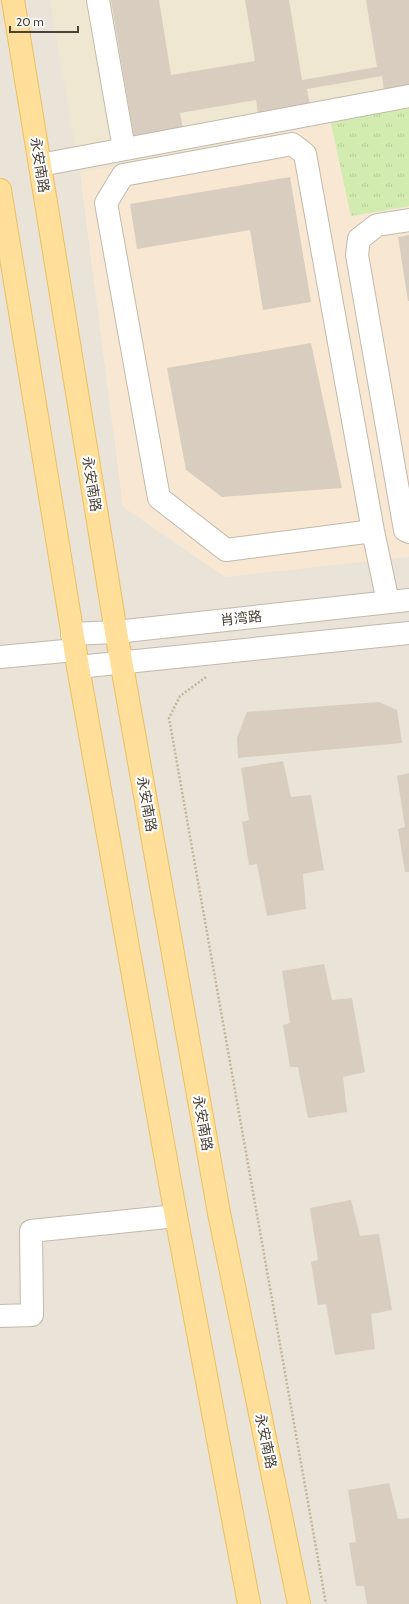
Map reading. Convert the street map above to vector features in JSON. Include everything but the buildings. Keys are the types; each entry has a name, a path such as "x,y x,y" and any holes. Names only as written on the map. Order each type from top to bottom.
{"main road":[{"name":"永安南路","path":"13,0 116,632 219,1213 299,1604"},
{"path":"0,190 75,651 176,1216 249,1604"}],"street":[{"path":"98,0 124,149"},
{"path":"40,165 409,96"},
{"path":"373,531 226,550 160,498 106,203 123,175 292,144 305,154 373,531 388,602"},
{"path":"409,220 377,225 359,239 357,255 405,530 409,532"},
{"name":"肖湾路","path":"75,651 116,632 409,600"},
{"path":"0,657 75,651 122,663 409,633"},
{"path":"0,1316 32,1315 31,1231 176,1216"}],"path":[{"path":"209,675 180,696 169,718 326,1604"}],"shaded area":[{"path":"0,0 409,0 409,1604 0,1604"},
{"path":"50,0 409,0 409,106 80,173"},
{"path":"331,123 351,216 409,206 409,557 225,577 123,507 80,173"}],"green space":[{"path":"409,106 409,206 351,216 331,123"}]}
